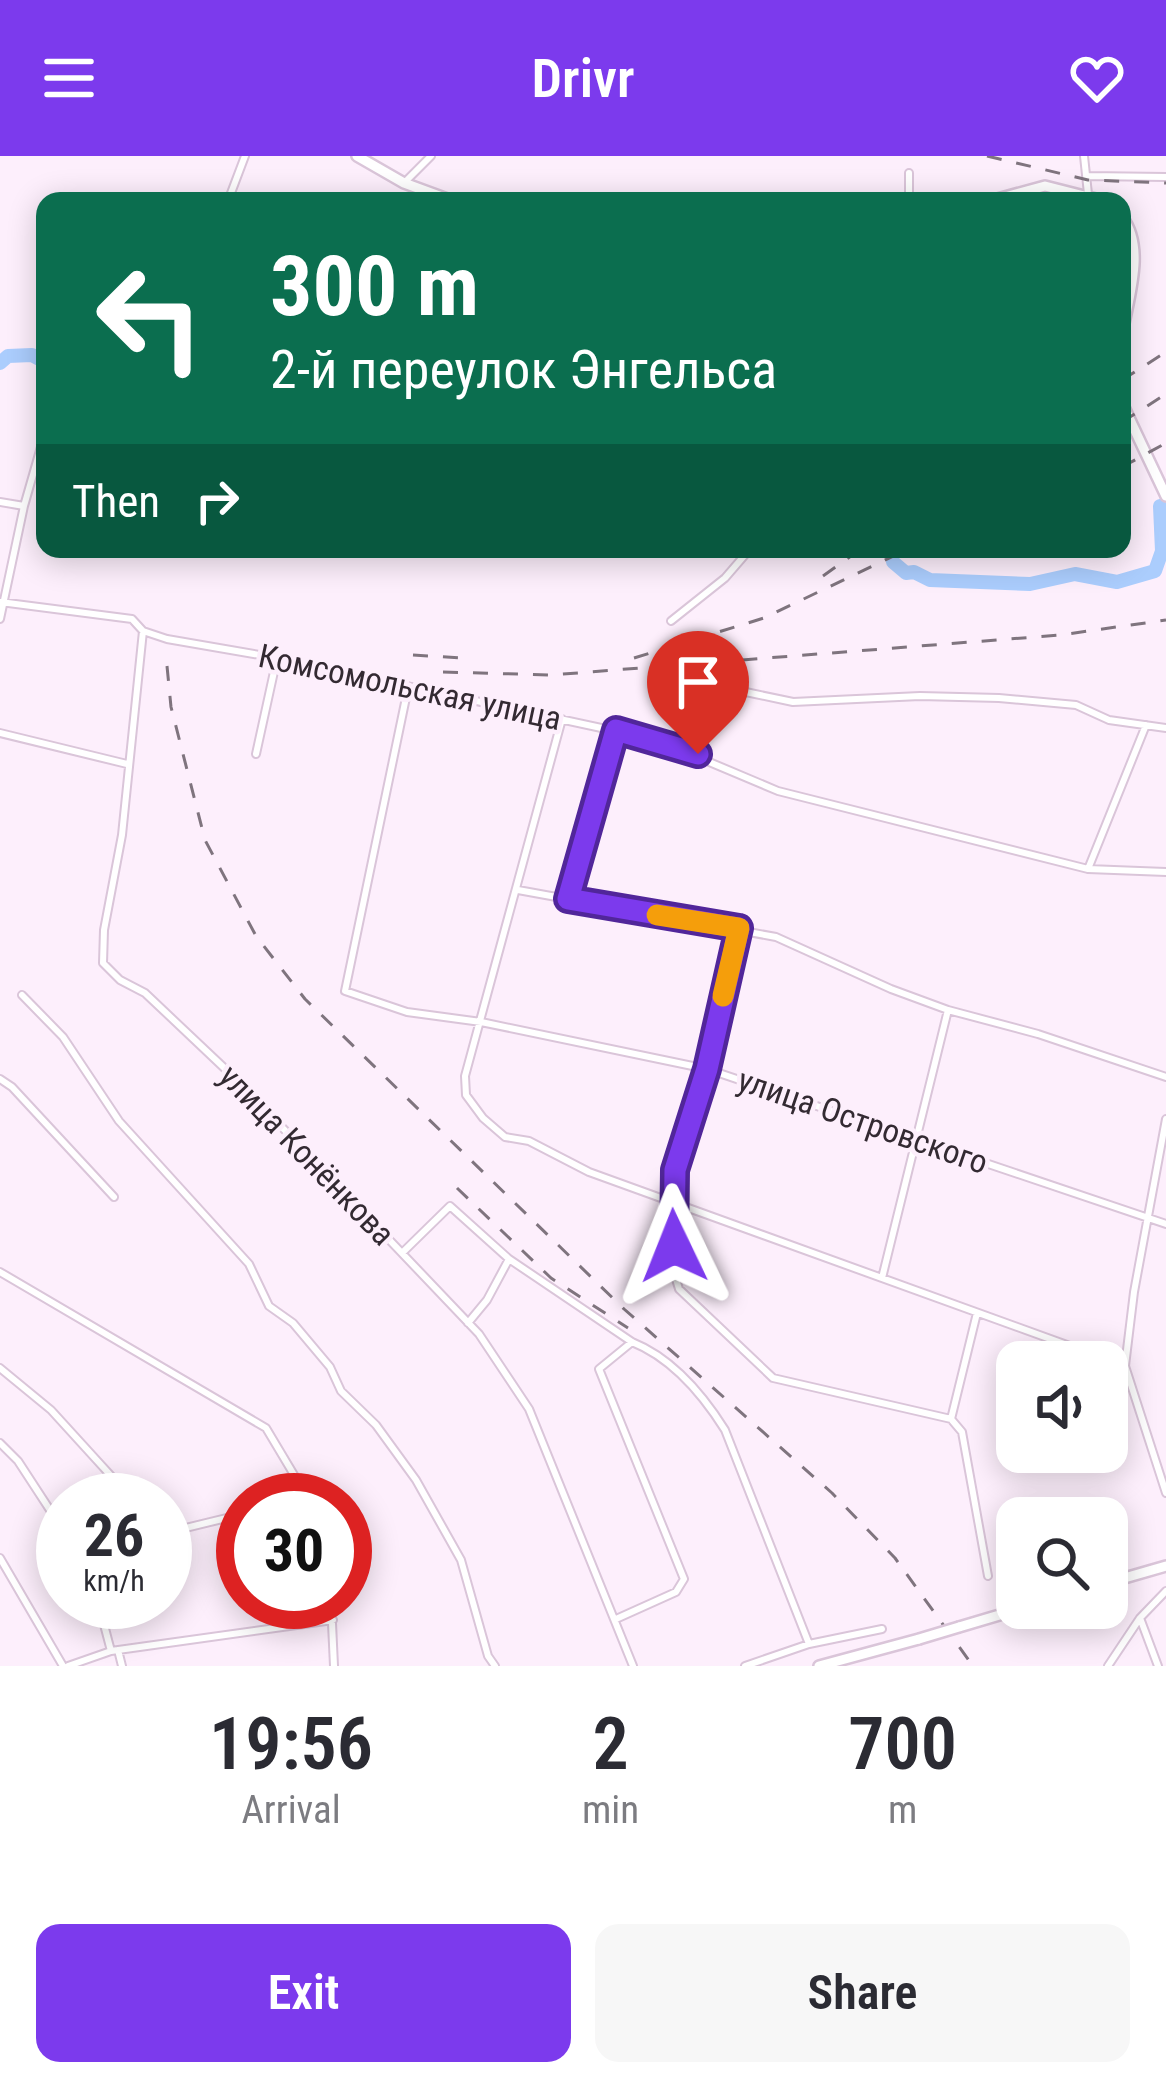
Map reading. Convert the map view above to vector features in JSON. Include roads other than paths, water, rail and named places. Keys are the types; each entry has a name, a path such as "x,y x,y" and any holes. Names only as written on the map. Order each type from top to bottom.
{"street":[{"path":"231,192 245,156"},
{"path":"357,156 428,192"},
{"path":"404,183 431,156"},
{"path":"1084,156 1088,192"},
{"path":"909,173 909,192"},
{"path":"1088,176 1166,176"},
{"path":"1023,192 1045,186 1077,192"},
{"path":"1131,229 1135,256 1131,280"},
{"path":"1131,423 1166,496"},
{"path":"0,619 36,464"},
{"path":"0,502 24,506"},
{"path":"671,621 742,558"},
{"name":"Комсомольская улица","path":"2,603 132,619 142,631 616,730 698,754 778,791 1088,869 1166,872"},
{"name":"улица Конёнкова","path":"142,631 122,835 104,930 103,963 145,994 238,1081 468,1323 506,1370 529,1409 633,1666"},
{"path":"256,754 277,658"},
{"name":"улица Островского","path":"408,688 346,991 407,1012 481,1022 707,1069 1166,1224"},
{"path":"741,691 793,702 999,698 1076,705 1108,720 1166,728"},
{"path":"562,719 465,1076 466,1095 483,1118 506,1137 529,1141 589,1172 1055,1341"},
{"path":"1088,869 1146,725"},
{"path":"568,899 616,730"},
{"path":"0,733 127,764"},
{"path":"518,890 776,937 948,1010 1166,1077"},
{"path":"739,928 707,1069 675,1170 672,1266 679,1289 773,1378 951,1419 962,1432 988,1576"},
{"path":"22,995 63,1036 119,1121 249,1264 269,1306 293,1323 330,1366 341,1390 376,1424 416,1480 461,1560 488,1656 495,1666"},
{"path":"882,1278 948,1010"},
{"path":"0,1079 114,1197"},
{"path":"1128,1348 1166,1119"},
{"path":"402,1253 449,1206 509,1259 646,1348 690,1383 725,1430 809,1644"},
{"path":"468,1323 509,1259"},
{"path":"0,1272 266,1428 292,1473"},
{"path":"951,1419 977,1313"},
{"path":"616,1618 676,1592 684,1579 599,1369 632,1342"},
{"path":"0,1368 51,1410 108,1473"},
{"path":"1128,1375 1166,1493"},
{"path":"0,1444 36,1489"},
{"path":"0,1558 66,1666 115,1650 263,1629"},
{"path":"1128,1577 1166,1566"},
{"path":"1108,1666 1141,1618 1166,1592"},
{"path":"819,1666 996,1616"},
{"path":"1141,1618 1158,1666"},
{"path":"108,1629 122,1666"},
{"path":"333,1629 334,1666"},
{"path":"745,1666 809,1644 882,1629"}],"waterway":[{"path":"0,363 8,356 36,357"},
{"path":"893,562 906,573 930,580 1030,584 1075,574 1117,582 1155,571 1162,551 1160,506"}],"railway":[{"path":"987,156 1088,180 1166,183"},
{"path":"1131,374 1166,352"},
{"path":"1131,416 1166,394"},
{"path":"1131,462 1166,443"},
{"path":"823,576 848,558"},
{"path":"634,658 764,618 889,558"},
{"path":"443,672 551,675 1060,635 1166,620"},
{"path":"413,655 464,658"},
{"path":"167,666 171,707 205,840 256,936 305,999 624,1309 832,1493 895,1558 973,1666"},
{"path":"457,1188 551,1278 628,1328"}]}
